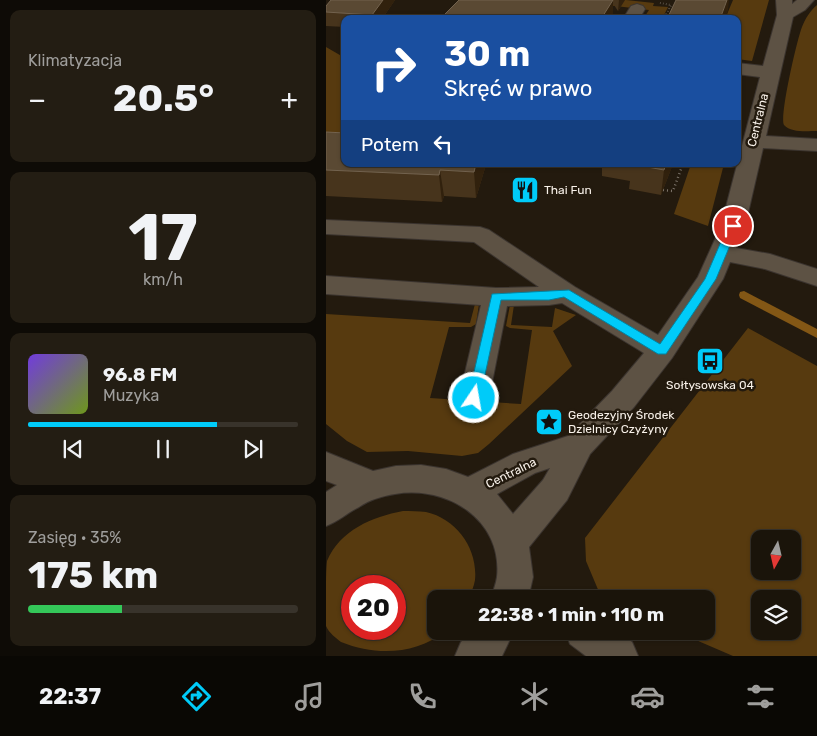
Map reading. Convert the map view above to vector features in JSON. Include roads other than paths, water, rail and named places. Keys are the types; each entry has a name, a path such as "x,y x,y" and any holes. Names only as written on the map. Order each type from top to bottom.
{"street":[{"name":"Centralna","path":"510,542 556,490 579,445 623,399 662,351 705,288 733,226 784,8 799,7 806,0"},
{"path":"741,69 770,73"},
{"path":"753,141 817,145"},
{"path":"326,227 480,235 566,293 662,351"},
{"path":"722,253 770,262 817,278"},
{"path":"326,285 496,297 549,296 566,293"},
{"path":"474,398 496,297"},
{"name":"Centralna","path":"471,492 524,463 579,445"},
{"path":"326,466 370,485"},
{"path":"326,512 337,502 370,485 406,478 440,480 471,492 496,514 510,542 516,590"},
{"path":"474,656 485,647 489,640"},
{"path":"596,640 618,656"}],"waterway":[{"path":"744,295 817,334"}],"place":[{"name":"Thai Fun","path":"525,190"},
{"name":"Sołtysowska 04","path":"710,361"},
{"name":"Geodezyjny Środek Dzielnicy Czyżyny","path":"549,422"}]}
